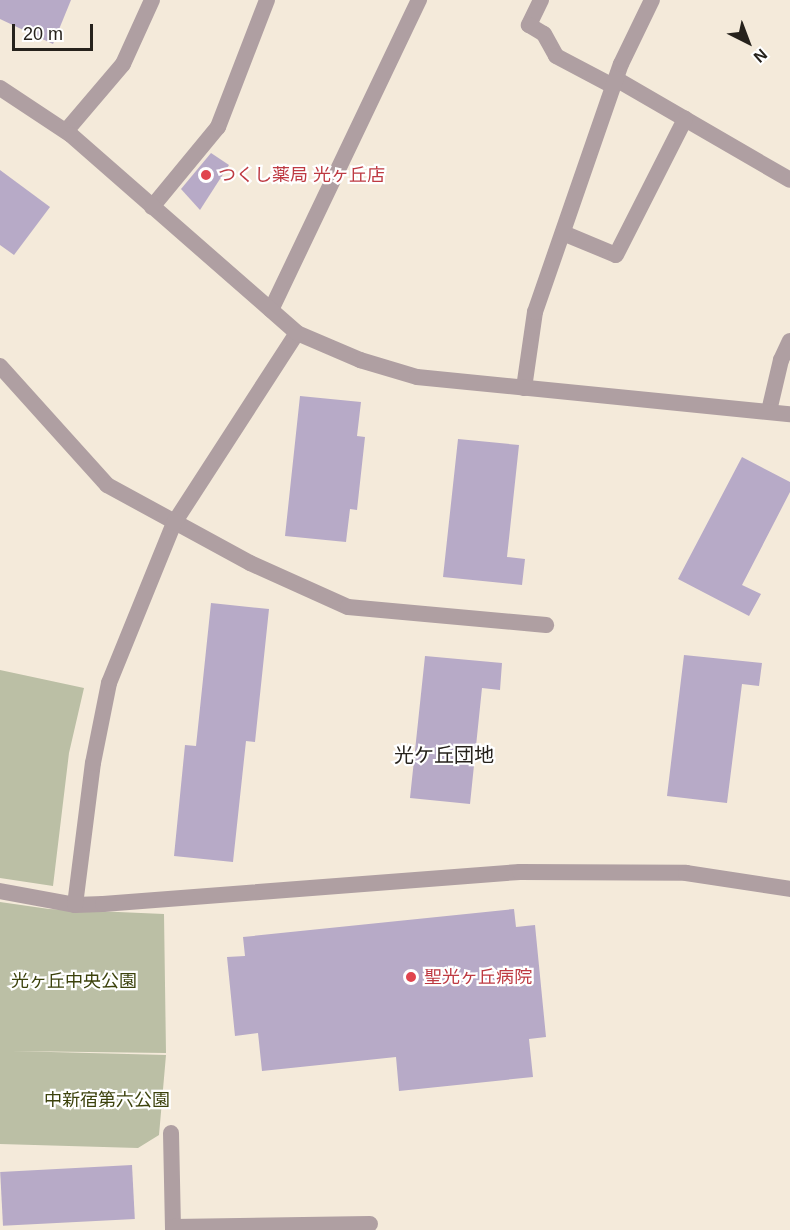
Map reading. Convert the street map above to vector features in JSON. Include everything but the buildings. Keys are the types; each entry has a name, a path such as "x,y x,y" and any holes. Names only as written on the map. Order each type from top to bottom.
{"street":[{"path":"66,131 123,64 152,0"},
{"path":"152,207 218,127 267,0"},
{"path":"271,310 419,0"},
{"path":"541,0 529,25 544,34 556,56 685,119 790,180"},
{"path":"524,388 535,312 615,83 652,0"},
{"path":"0,87 66,131 297,333 380,367 417,377 790,414"},
{"path":"563,233 616,255 685,119"},
{"path":"75,904 93,763 109,683 174,523 297,333"},
{"path":"769,411 781,360 790,341"},
{"path":"0,366 107,485 174,523 348,607 546,625"},
{"path":"0,891 75,904 520,872 686,873 790,889"},
{"path":"171,1134 173,1229 370,1224"}],"green space":[{"path":"0,670 84,688 69,753 53,886 0,878"},
{"name":"光ヶ丘中央公園","path":"0,902 49,909 164,914 166,1053 12,1051 166,1055 159,1135 138,1148 0,1144"}],"place":[{"name":"つくし薬局 光ヶ丘店","path":"206,175"},
{"name":"聖光ヶ丘病院","path":"411,977"}],"district":[{"name":"光ケ丘団地","path":"444,755"}],"park label":[{"name":"中新宿第六公園","path":"107,1100"}]}
